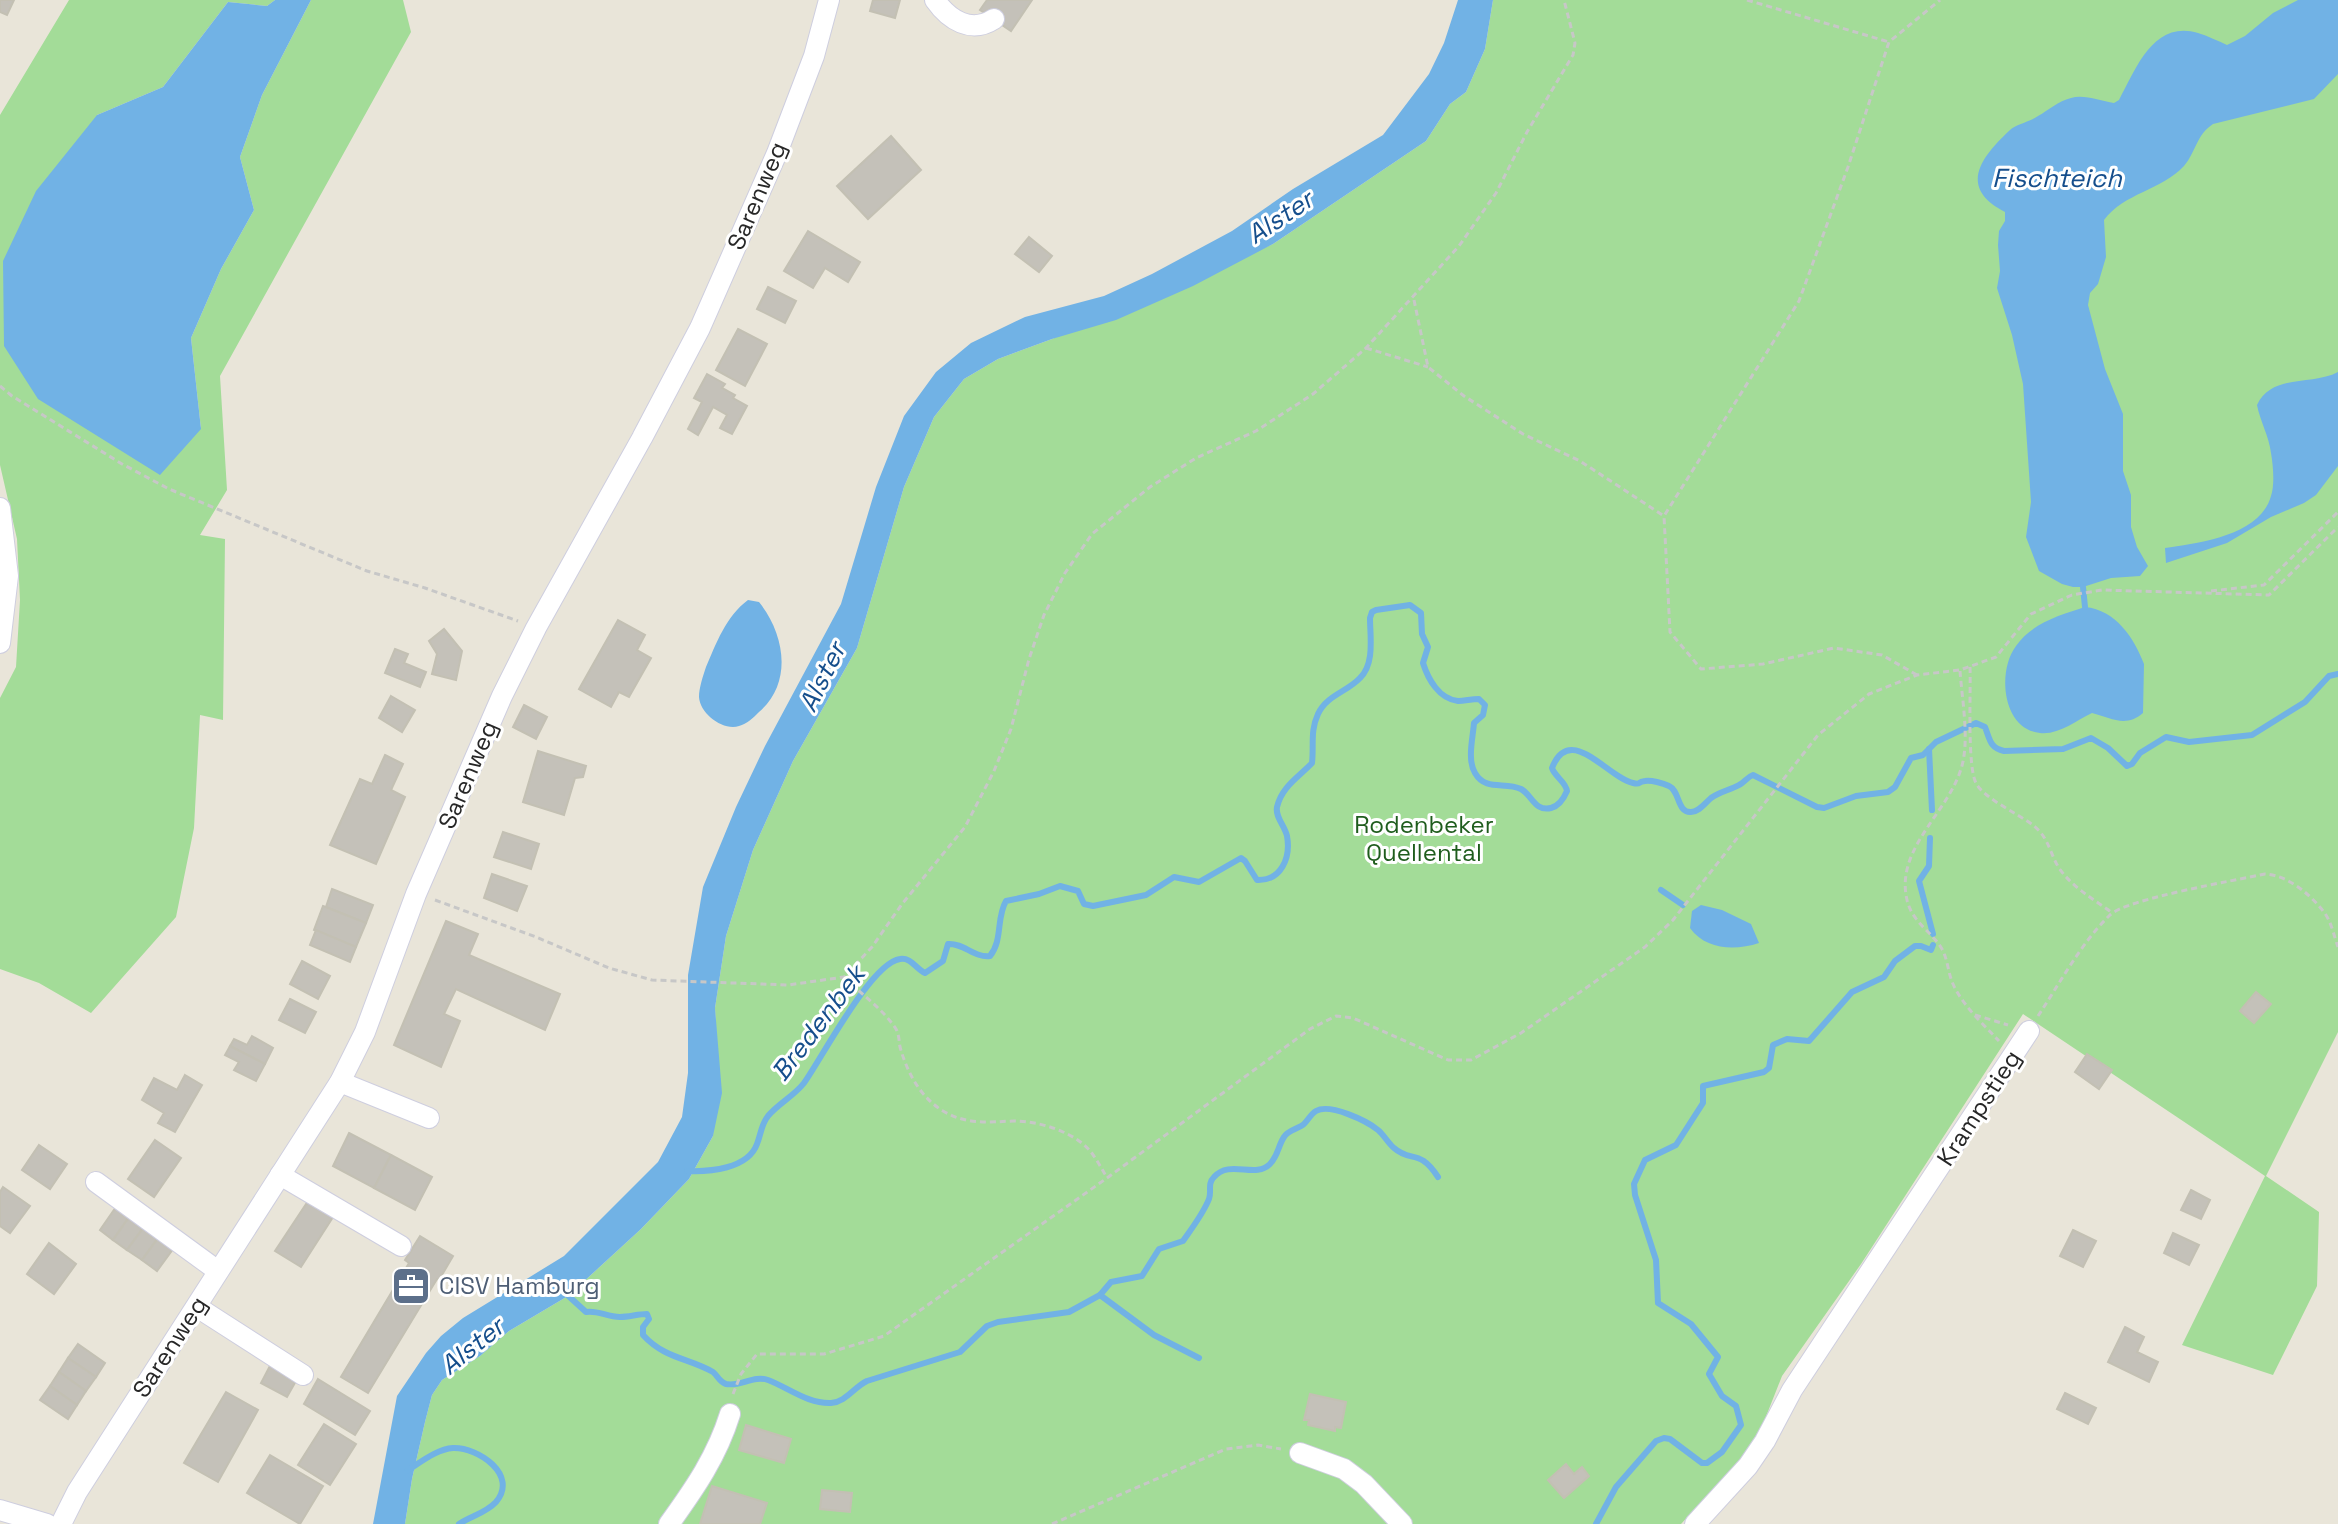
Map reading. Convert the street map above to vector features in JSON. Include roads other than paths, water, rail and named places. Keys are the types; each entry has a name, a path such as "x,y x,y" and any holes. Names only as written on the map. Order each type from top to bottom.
{"street":[{"name":"Sarenweg","path":"61,1524 77,1492 340,1082 365,1032 416,894 502,696 700,328 777,153 814,56 829,0"},
{"path":"935,0 960,23 974,26 994,19"},
{"path":"0,508 8,576 0,643"},
{"name":"Krampstieg","path":"1695,1524 1748,1466 1765,1441 1792,1390 2029,1031"},
{"path":"340,1082 429,1118"},
{"path":"280,1175 401,1246"},
{"path":"96,1182 218,1271"},
{"path":"197,1307 303,1375"},
{"path":"669,1524 704,1475 722,1442 730,1414"},
{"path":"1300,1453 1344,1469 1364,1484 1402,1524"},
{"path":"0,1510 47,1524"}],"water":[{"path":"275,0 311,0 262,95 240,157 254,210 221,269 191,338 201,429 160,475 38,399 4,346 3,261 36,191 97,115 163,87 228,2 267,6"},
{"name":"Alster","path":"1458,0 1493,0 1485,49 1466,92 1450,104 1426,141 1273,244 1193,286 1116,320 998,359 964,379 934,417 904,487 857,648 793,761 753,850 726,936 715,1008 722,1093 713,1136 689,1179 641,1229 568,1296 509,1331 480,1356 442,1380 432,1395 425,1422 405,1524 373,1524 397,1396 426,1353 463,1318 564,1256 658,1162 682,1117 688,1073 688,975 703,887 765,746 841,604 876,487 904,416 936,372 971,343 1025,317 1104,296 1152,274 1232,231 1293,189 1383,135 1429,74 1444,43"},
{"name":"Fischteich","path":"2298,0 2338,0 2338,74 2314,99 2213,124 2203,133 2188,161 2175,174 2122,204 2104,220 2106,257 2088,305 2105,369 2123,414 2123,471 2131,495 2131,527 2137,547 2148,566 2140,576 2111,578 2083,587 2062,584 2039,571 2026,537 2031,502 2023,384 1997,288 2000,271 1999,231 2005,221 2005,212 1990,203 1982,193 1978,183 1983,162 2013,128 2062,101 2081,97 2114,103 2119,100 2148,50 2169,34 2182,31 2198,33 2227,45 2245,36 2273,13"},
{"path":"2338,372 2338,466 2316,495 2227,543 2166,563 2165,548 2226,535 2241,529 2265,510 2271,496 2273,474 2270,447 2257,405 2264,395 2282,384"},
{"path":"748,600 759,602 775,629 782,658 781,673 770,700 757,714 742,725 726,726 713,720 703,709 700,690 706,667 722,631"},
{"path":"2085,607 2115,619 2135,645 2144,664 2143,713 2124,721 2092,713 2054,732 2040,733 2027,729 2011,710 2007,697 2005,683 2010,657 2030,631 2056,617"},
{"path":"1701,905 1722,910 1751,924 1759,943 1731,948 1704,941 1690,928 1692,911"}],"waterway":[{"path":"2083,587 2085,607"},
{"name":"Bredenbek","path":"687,1171 727,1167 737,1164 752,1152 768,1116 804,1083 862,993 888,964 904,959 925,973 943,961 948,944 990,956 997,943 1006,901 1060,886 1078,891 1084,904 1093,906 1146,895 1174,877 1199,882 1241,858 1257,880 1272,877 1286,860 1288,844 1277,814 1279,800 1312,763 1314,726 1322,708 1365,672 1371,650 1370,618 1376,610 1410,605 1421,613 1422,634 1428,647 1423,663 1431,682 1451,699 1479,699 1485,705 1483,715 1474,723 1471,755 1475,773 1479,779 1490,784 1521,789 1537,805 1546,809 1559,804 1567,791 1552,768 1560,755 1569,750 1590,756 1633,783 1650,781 1669,786 1683,809 1691,812 1753,775 1824,808 1856,796 1888,792 1895,787 1911,758 1923,755 1936,742 1976,723 1985,727 1993,746 1999,750 2063,749 2091,738 2108,748 2127,766 2140,753 2166,737 2189,742 2252,735 2305,702 2329,676 2338,674"},
{"path":"1929,749 1932,810"},
{"path":"1930,838 1929,866 1919,881 1933,934"},
{"path":"1661,890 1683,905"},
{"path":"1596,1524 1616,1487 1656,1441 1670,1439 1702,1463 1707,1463 1722,1452 1741,1425 1736,1406 1722,1396 1709,1374 1718,1357 1691,1324 1658,1303 1656,1260 1635,1195 1634,1184 1645,1160 1676,1145 1703,1103 1703,1086 1764,1072 1769,1068 1773,1045 1787,1039 1809,1041 1852,992 1884,977 1895,961 1915,946 1931,950 1933,945"},
{"path":"563,1291 586,1312 620,1317 647,1314 649,1319 643,1327 643,1335 651,1343 668,1354 704,1367 724,1383 763,1379 806,1398 831,1403 841,1400 867,1381 960,1352 987,1326 1069,1312 1100,1295 1111,1282 1142,1276 1159,1249 1183,1241 1207,1205 1214,1177 1227,1169 1264,1168 1273,1161 1286,1135 1304,1124 1316,1111 1330,1109 1366,1122 1400,1152 1426,1162 1438,1177"},
{"path":"1100,1295 1154,1335 1199,1358"},
{"path":"408,1470 435,1453 453,1448 474,1452 492,1464 499,1473 502,1492 492,1506 459,1524"}],"place":[{"name":"CISV Hamburg","path":"411,1286"}],"park label":[{"name":"Rodenbeker Quellental","path":"1424,839"}]}
